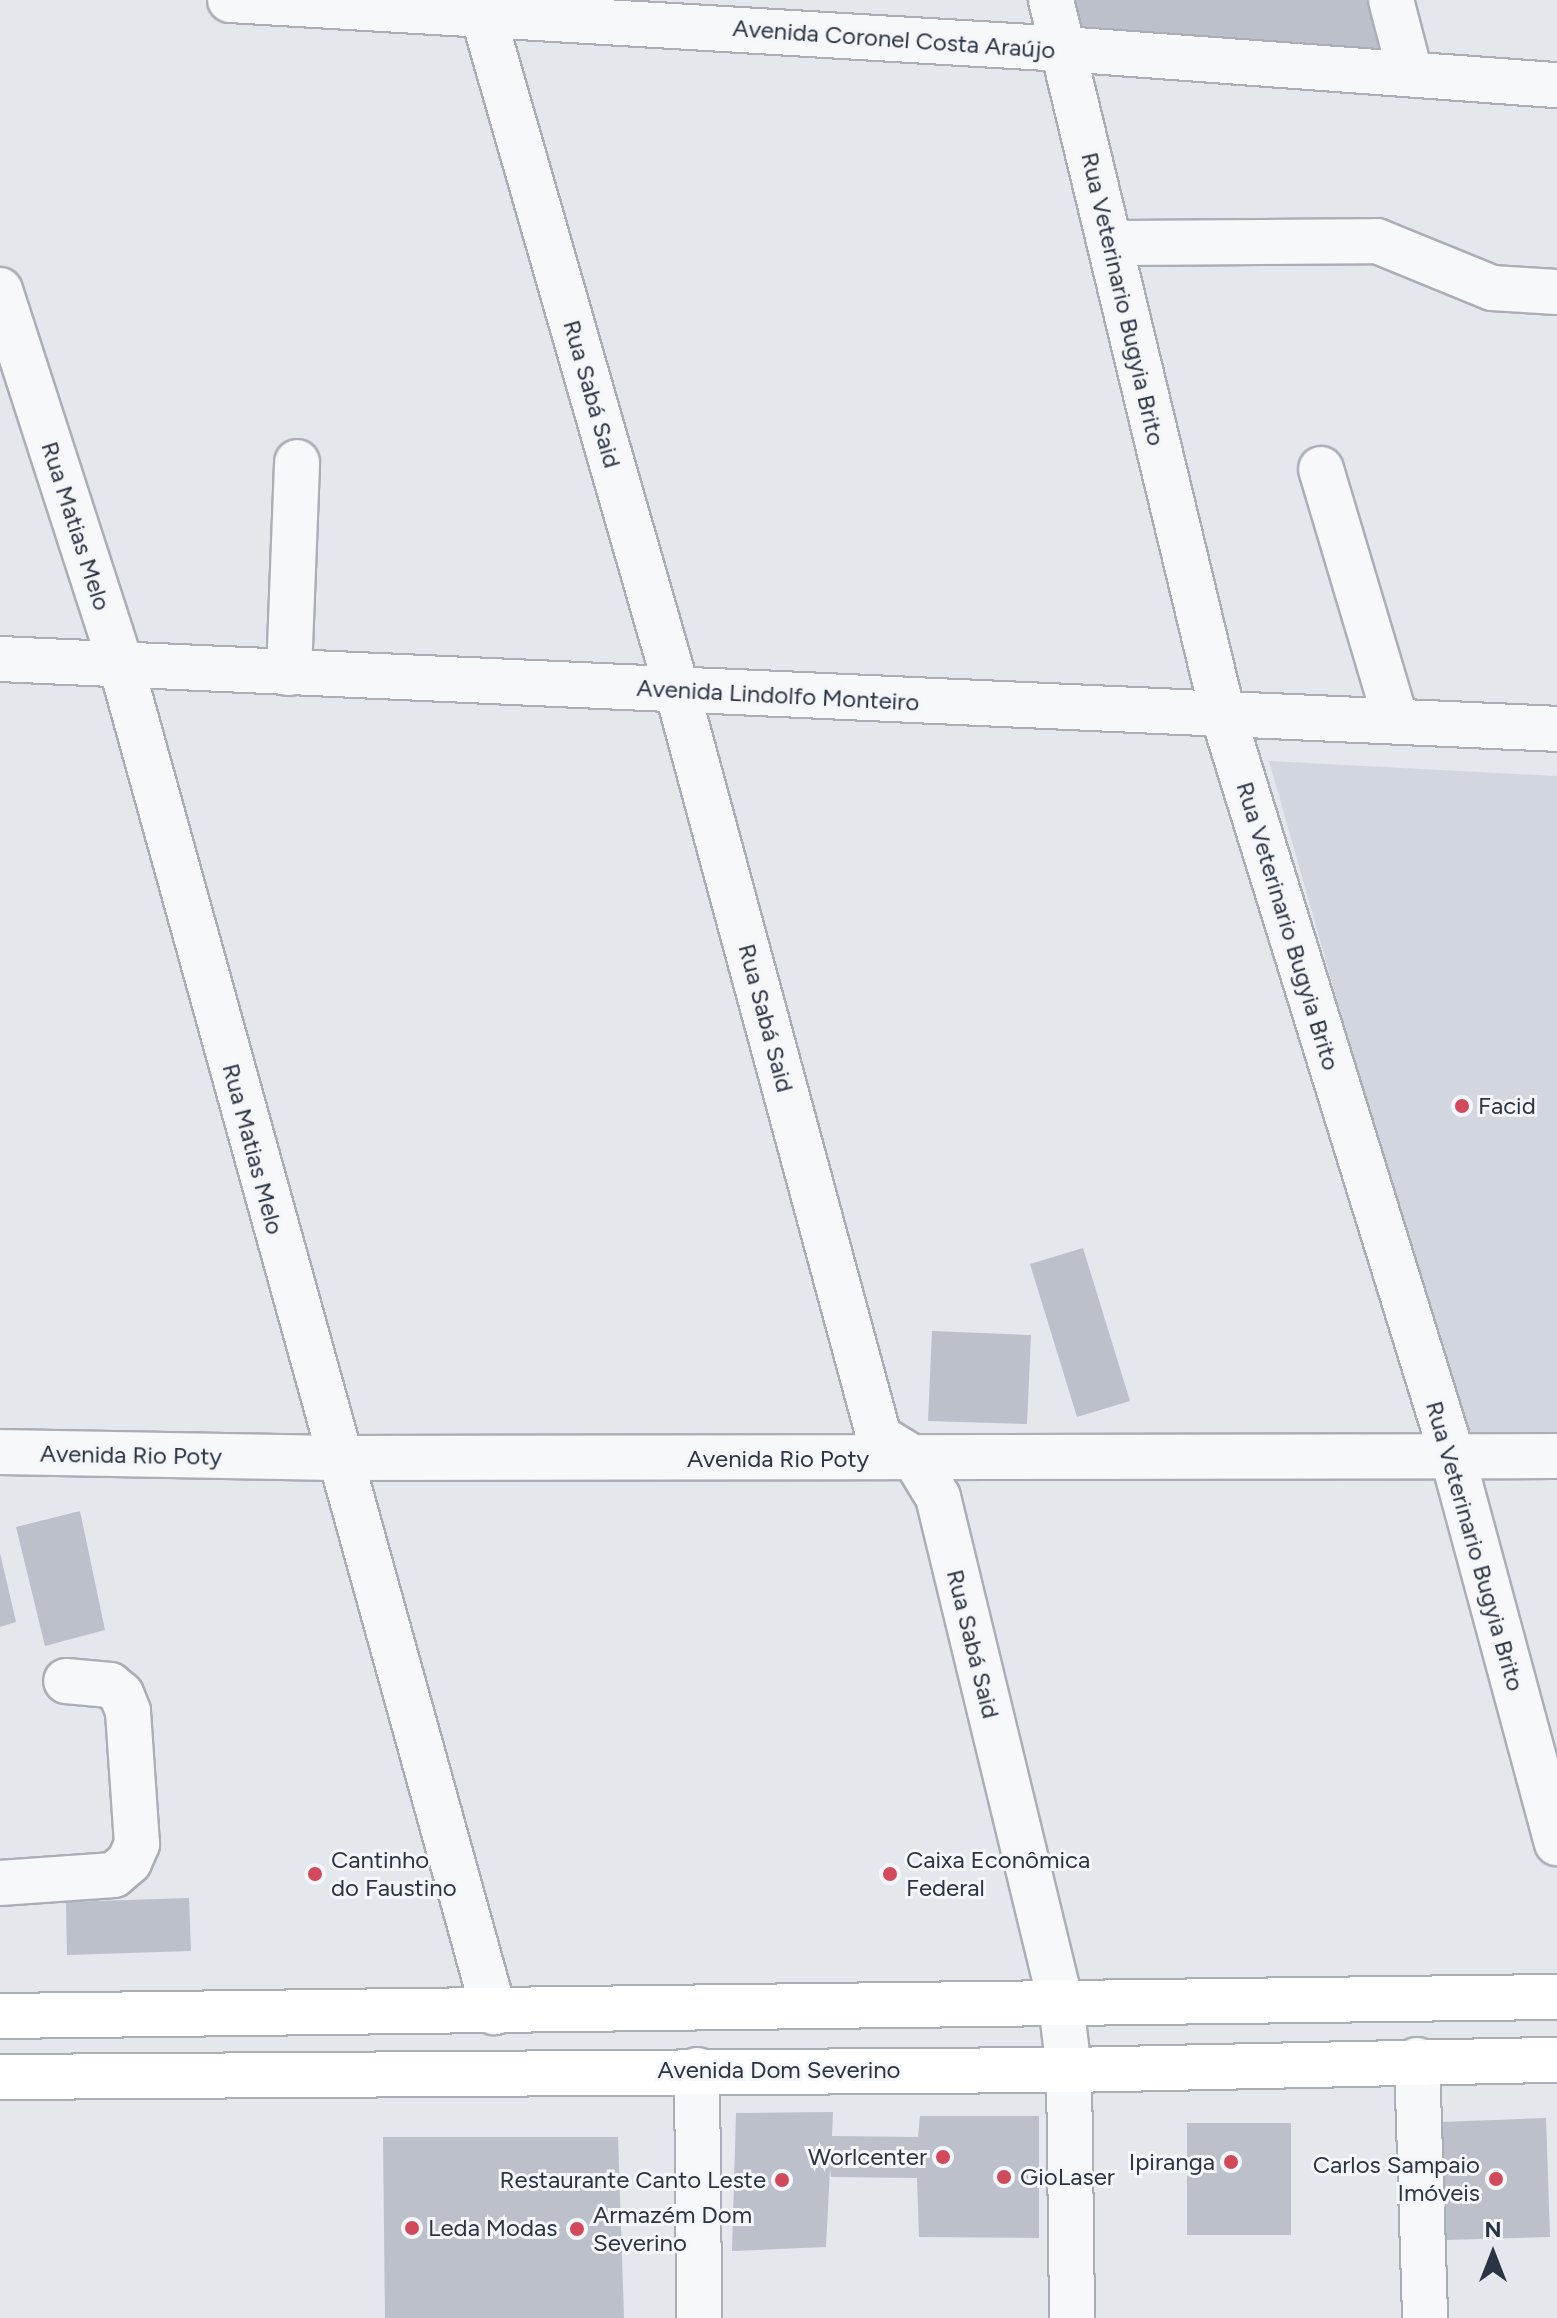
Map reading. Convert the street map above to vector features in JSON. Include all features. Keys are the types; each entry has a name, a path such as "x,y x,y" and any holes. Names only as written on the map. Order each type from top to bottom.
{"main road":[{"path":"0,2016 1557,1997"},
{"name":"Avenida Dom Severino","path":"0,2077 697,2070 1069,2070 1417,2060 1557,2060"}],"street":[{"name":"Avenida Coronel Costa Araújo","path":"230,0 483,15 602,10 1064,49 1557,85"},
{"name":"Rua Veterinario Bugyia Brito","path":"1051,0 1223,715 1453,1458 1557,1843"},
{"path":"1391,0 1410,73"},
{"name":"Rua Sabá Said","path":"483,15 677,690 879,1437 915,1459 938,1497 1061,2004 1069,2070 1072,2318"},
{"path":"1110,243 1377,241 1492,288 1557,292"},
{"name":"Rua Matias Melo","path":"0,290 121,665 337,1458 494,2012"},
{"path":"289,673 297,462"},
{"path":"1321,469 1396,720"},
{"name":"Avenida Lindolfo Monteiro","path":"0,659 1557,729"},
{"name":"Avenida Rio Poty","path":"0,1452 337,1458 1557,1456"},
{"path":"0,1883 114,1875 129,1862 137,1844 128,1711 121,1694 110,1685 66,1681"},
{"path":"1417,2060 1425,2318"},
{"path":"697,2070 699,2318"}],"shaded area":[{"name":"Facid","path":"1269,761 1557,776 1557,1435 1461,1435"}],"building":[{"path":"1051,0 1391,0 1410,73 1064,49"},
{"path":"1083,1248 1130,1401 1077,1417 1030,1264"},
{"path":"932,1331 1031,1335 1027,1424 928,1421"},
{"path":"80,1511 105,1630 45,1646 16,1527"},
{"path":"0,1553 16,1622 0,1627"},
{"path":"189,1898 191,1951 67,1955 66,1902"},
{"path":"833,2112 832,2136 918,2137 920,2116 1039,2116 1039,2238 919,2237 917,2178 831,2177 830,2169 826,2247 732,2251 736,2113"},
{"name":"Carlos Sampaio Imóveis","path":"1546,2118 1550,2237 1445,2240 1441,2122"},
{"path":"1187,2123 1291,2123 1291,2235 1187,2235"},
{"path":"383,2137 618,2137 624,2318 385,2318"}],"place":[{"name":"Facid","path":"1462,1106"},
{"name":"Cantinho do Faustino","path":"315,1874"},
{"name":"Caixa Econômica Federal","path":"890,1874"},
{"name":"Worlcenter","path":"943,2157"},
{"name":"Ipiranga","path":"1231,2162"},
{"name":"GioLaser","path":"1004,2177"},
{"name":"Carlos Sampaio Imóveis","path":"1496,2179"},
{"name":"Restaurante Canto Leste","path":"782,2180"},
{"name":"Leda Modas","path":"412,2228"},
{"name":"Armazém Dom Severino","path":"577,2229"}]}
